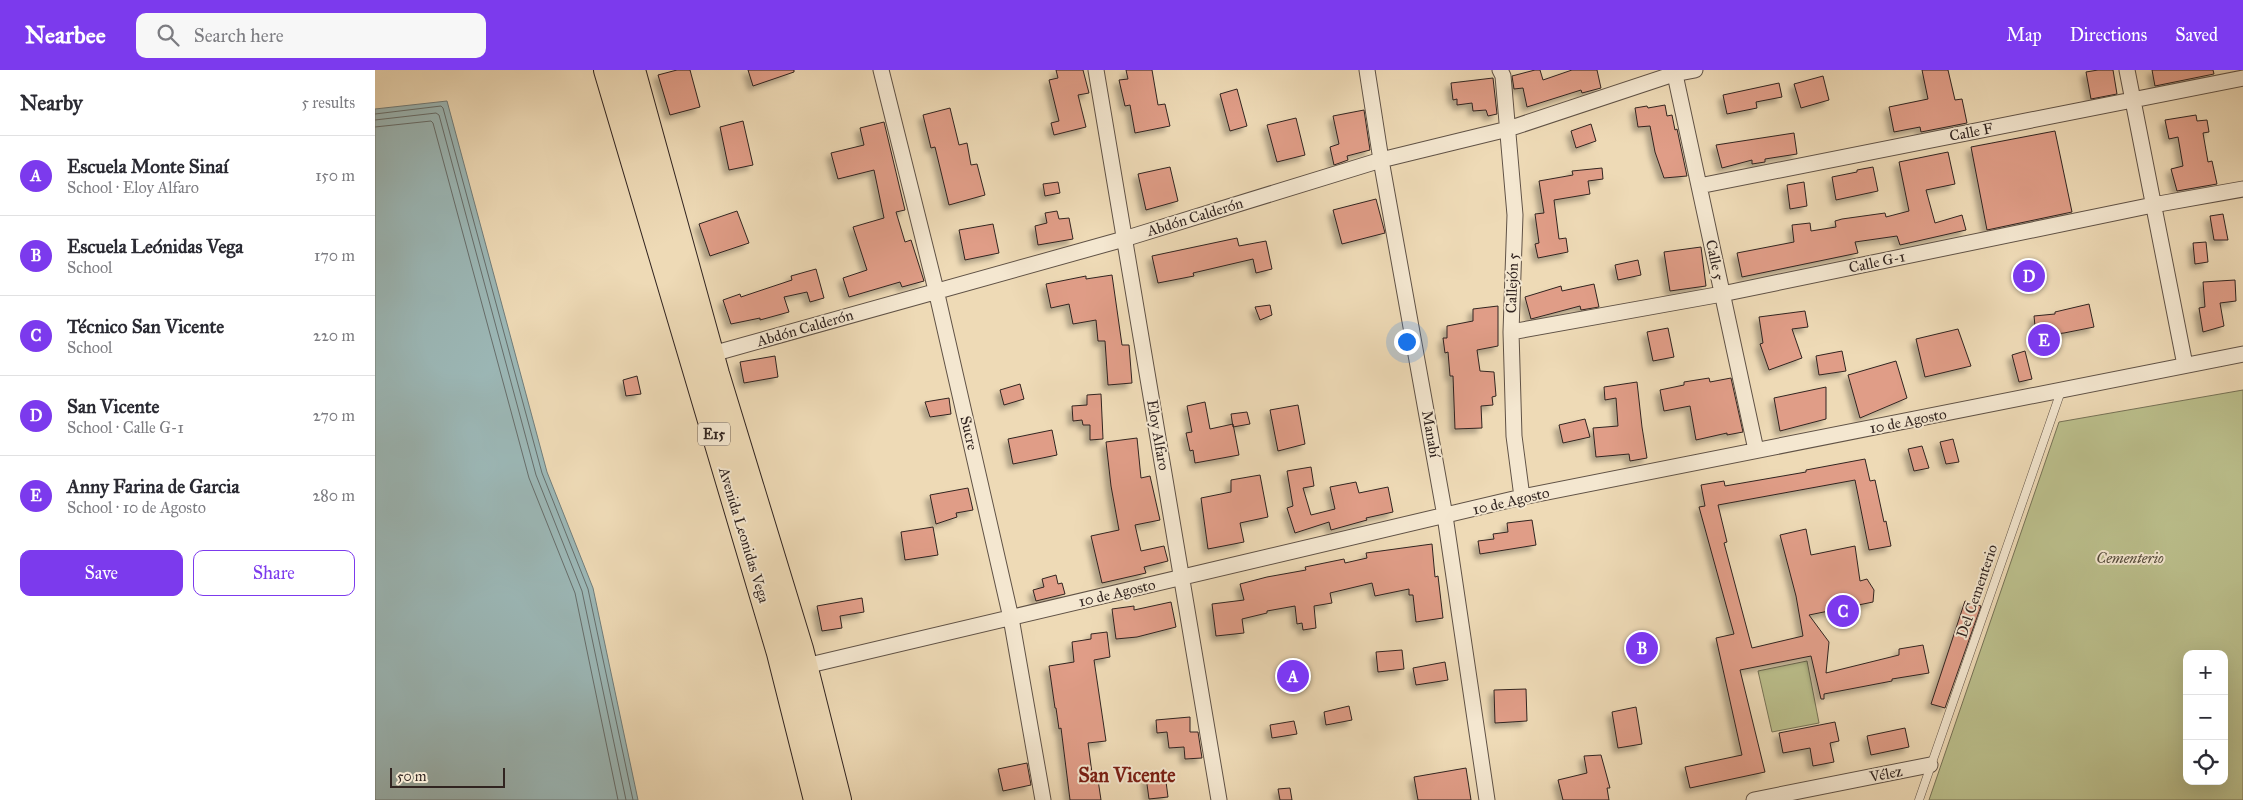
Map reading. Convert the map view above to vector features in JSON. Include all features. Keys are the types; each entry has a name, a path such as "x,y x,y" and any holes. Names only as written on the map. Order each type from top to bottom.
{"highway":[{"name":"Avenida Leonidas Vega","path":"615,70 794,669 838,800"},
{"name":"Avenida Leonidas Vega","path":"794,669 817,800"}],"street":[{"name":"Sucre","path":"881,70 936,290 1011,618 1043,800"},
{"name":"Eloy Alfaro","path":"1096,70 1219,800"},
{"name":"Manabí","path":"1367,70 1381,160 1445,516 1487,800"},
{"name":"Callejón 5","path":"1500,70 1503,76 1515,215 1511,332 1514,436 1521,497"},
{"name":"Abdón Calderón","path":"702,357 936,290 1124,239 1381,160 1508,129 1674,72 1695,70"},
{"path":"2127,70 2185,365"},
{"name":"Calle 5","path":"1674,72 1756,450"},
{"name":"Calle F","path":"1699,186 2243,78"},
{"name":"Calle G-1","path":"1511,332 1722,294 2153,205 2243,189"},
{"name":"10 de Agosto","path":"794,669 1521,497 2243,354"},
{"name":"Vélez","path":"1754,800 1930,765"}],"lane":[{"name":"Del Cementerio","path":"1919,800 2061,391"}],"green space":[{"name":"Cementerio","path":"2243,390 2243,800 1929,800 2059,422"},
{"path":"1807,661 1819,723 1772,732 1758,671"}],"water":[{"path":"447,101 547,472 593,588 638,800 375,800 375,109"}],"building":[{"path":"677,70 690,70 700,107 670,115 658,75"},
{"path":"748,70 794,70 794,72 753,86"},
{"path":"1056,70 1083,70 1089,93 1078,95 1086,127 1054,135 1051,123 1059,121 1049,80 1058,78"},
{"path":"1126,70 1152,70 1158,105 1165,104 1170,126 1135,133 1130,105 1125,106 1119,80 1128,79"},
{"path":"1540,70 1543,80 1572,70 1597,70 1601,88 1582,93 1581,90 1527,107 1523,88 1514,89 1512,76"},
{"path":"1922,70 1948,70 1955,100 1962,99 1967,123 1921,132 1920,127 1894,132 1889,107 1928,99"},
{"path":"2113,70 2117,94 2091,99 2086,72"},
{"path":"2152,70 2213,70 2214,74 2155,86"},
{"path":"1823,76 1829,100 1801,108 1794,84"},
{"path":"1493,78 1497,114 1488,116 1486,110 1473,111 1472,103 1457,105 1457,99 1453,100 1451,83"},
{"path":"1779,83 1782,97 1756,102 1757,108 1727,114 1723,95"},
{"path":"1237,89 1247,126 1230,131 1220,94"},
{"path":"1665,105 1667,116 1672,115 1675,130 1677,129 1687,176 1664,178 1655,152 1650,126 1638,127 1635,108"},
{"path":"950,108 959,145 967,143 971,165 977,164 985,195 949,205 935,147 931,148 923,115"},
{"path":"1364,110 1370,150 1347,156 1348,160 1334,165 1330,147 1339,144 1333,116"},
{"path":"2196,115 2197,121 2207,120 2209,132 2203,133 2208,162 2212,161 2217,184 2177,191 2171,169 2183,166 2178,137 2169,139 2165,120"},
{"path":"1296,118 1305,155 1277,162 1267,125"},
{"path":"743,121 753,165 729,170 720,127"},
{"path":"884,122 905,210 896,212 905,242 911,240 924,281 902,287 900,282 849,297 843,278 867,270 853,227 884,218 874,170 838,179 831,153 864,145 860,128"},
{"path":"1591,124 1596,141 1576,148 1571,131"},
{"path":"2055,131 2072,212 1987,230 1971,147"},
{"path":"1794,133 1797,154 1765,159 1765,162 1752,164 1752,160 1722,168 1716,145"},
{"path":"1948,152 1955,184 1926,190 1935,223 1962,215 1966,230 1900,245 1897,236 1855,242 1858,253 1742,277 1737,253 1794,242 1792,225 1810,223 1811,231 1836,227 1835,221 1842,219 1885,213 1886,217 1909,211 1899,162"},
{"path":"1170,167 1178,201 1146,210 1138,174"},
{"path":"1873,167 1878,191 1836,200 1832,177"},
{"path":"1602,168 1603,179 1588,181 1590,194 1554,200 1559,239 1566,238 1568,252 1538,258 1535,244 1539,243 1535,214 1544,213 1539,181 1573,175 1572,171"},
{"path":"1058,182 1060,193 1045,196 1043,184"},
{"path":"1804,182 1807,206 1790,209 1787,185"},
{"path":"1376,199 1385,233 1342,244 1333,210"},
{"path":"737,211 749,243 710,256 699,224"},
{"path":"1057,211 1059,219 1069,218 1073,239 1038,245 1035,226 1047,223 1045,213"},
{"path":"2223,214 2228,240 2214,240 2210,216"},
{"path":"993,224 999,253 965,260 959,230"},
{"path":"1237,238 1239,246 1266,241 1272,269 1256,273 1253,259 1193,273 1194,276 1158,283 1152,256"},
{"path":"2206,242 2208,262 2195,264 2193,243"},
{"path":"1701,247 1706,286 1670,291 1664,252"},
{"path":"1638,260 1641,275 1618,280 1615,265"},
{"path":"816,269 824,298 810,302 807,292 784,297 789,312 760,320 760,318 731,324 723,300 740,294 741,297 792,280 791,276"},
{"path":"1112,275 1122,345 1129,345 1132,383 1108,385 1105,341 1098,341 1096,320 1073,324 1069,304 1051,308 1046,284 1086,276 1086,279"},
{"path":"2235,280 2236,301 2220,303 2224,326 2203,332 2199,308 2205,307 2203,282"},
{"path":"1594,284 1599,307 1581,310 1580,306 1531,319 1525,297 1561,286 1562,291"},
{"path":"2089,304 2094,327 2036,336 2034,316 2055,314 2055,312"},
{"path":"1270,305 1272,315 1260,320 1255,307"},
{"path":"1498,306 1498,346 1477,350 1480,371 1494,372 1496,396 1492,397 1493,405 1481,406 1482,428 1455,429 1453,376 1450,376 1448,352 1445,353 1443,338 1447,338 1447,326 1473,321 1473,309"},
{"path":"1805,311 1808,327 1792,329 1802,358 1769,370 1760,344 1763,343 1759,317"},
{"path":"1668,328 1674,357 1653,361 1647,332"},
{"path":"1958,329 1971,366 1925,377 1916,339"},
{"path":"1842,351 1846,371 1819,375 1816,356"},
{"path":"2025,351 2032,379 2019,382 2012,355"},
{"path":"775,356 778,377 744,383 740,362"},
{"path":"1896,361 1907,398 1860,418 1848,375"},
{"path":"637,376 641,394 626,396 623,380"},
{"path":"1709,378 1710,382 1731,378 1743,432 1727,435 1727,433 1696,440 1690,406 1664,411 1660,390 1684,385 1684,382"},
{"path":"1637,382 1647,458 1630,461 1629,454 1596,457 1593,428 1618,426 1616,398 1605,400 1604,387"},
{"path":"1020,384 1024,399 1004,405 1000,390"},
{"path":"1826,387 1826,419 1780,431 1774,398"},
{"path":"1101,394 1103,439 1090,440 1090,425 1083,425 1082,420 1073,421 1072,406 1087,405 1087,395"},
{"path":"949,398 951,414 930,417 925,402"},
{"path":"1205,402 1210,429 1233,424 1239,455 1195,463 1193,450 1190,451 1186,433 1192,432 1187,406"},
{"path":"1298,405 1305,444 1278,451 1270,410"},
{"path":"1247,412 1250,424 1233,427 1231,414"},
{"path":"1585,419 1590,437 1563,443 1559,425"},
{"path":"1052,430 1057,455 1013,464 1008,439"},
{"path":"1137,438 1141,478 1150,476 1160,520 1135,525 1141,551 1164,546 1168,561 1144,567 1146,573 1102,583 1091,536 1119,530 1106,442"},
{"path":"1953,439 1959,462 1946,464 1940,442"},
{"path":"1922,446 1929,468 1914,471 1908,449"},
{"path":"1865,459 1870,481 1875,480 1891,546 1869,550 1855,480 1718,505 1727,542 1724,543 1752,648 1803,636 1796,596 1780,535 1806,529 1811,555 1855,546 1860,581 1867,579 1874,590 1873,602 1809,615 1829,642 1826,673 1899,655 1899,649 1923,645 1929,673 1824,694 1824,699 1821,699 1811,656 1740,670 1765,772 1690,788 1685,767 1742,755 1716,638 1734,634 1699,507 1705,506 1701,485 1724,481 1725,486 1806,472 1806,470"},
{"path":"1311,467 1314,486 1303,488 1311,515 1335,509 1330,487 1356,482 1359,493 1388,487 1393,512 1366,518 1367,520 1331,530 1329,522 1295,533 1287,508 1293,506 1287,471"},
{"path":"1260,475 1268,517 1240,523 1244,542 1208,549 1201,498 1231,492 1231,480"},
{"path":"968,488 973,510 956,513 957,517 936,524 930,495"},
{"path":"1532,520 1536,545 1480,554 1478,541 1494,539 1493,534 1508,532 1507,523"},
{"path":"933,527 938,555 905,560 901,532"},
{"path":"1432,544 1435,577 1438,576 1443,618 1416,622 1413,595 1409,595 1409,589 1375,596 1372,583 1330,593 1332,603 1314,606 1316,628 1303,630 1302,623 1297,624 1295,606 1267,611 1267,613 1242,619 1244,633 1216,636 1212,604 1244,600 1240,584 1306,570 1305,567 1344,559 1345,563 1367,558 1366,553"},
{"path":"1056,575 1058,584 1062,583 1065,594 1036,601 1033,590 1044,587 1042,579"},
{"path":"862,598 864,612 840,616 842,628 822,631 817,606"},
{"path":"1965,601 1981,606 1945,708 1931,704"},
{"path":"1171,602 1176,627 1137,637 1116,639 1112,609 1134,606 1134,610"},
{"path":"1107,632 1110,657 1094,660 1106,741 1088,743 1092,773 1097,773 1101,800 1070,800 1061,728 1059,729 1049,666 1074,662 1072,642 1091,639 1091,634"},
{"path":"1402,650 1404,669 1378,672 1376,652"},
{"path":"1445,662 1448,680 1416,685 1413,668"},
{"path":"1526,689 1527,721 1495,723 1494,690"},
{"path":"1349,706 1352,720 1326,725 1324,712"},
{"path":"1636,707 1642,744 1618,748 1612,712"},
{"path":"1190,717 1190,732 1198,732 1202,758 1185,759 1184,747 1169,748 1167,732 1157,733 1156,720"},
{"path":"1294,721 1297,734 1272,738 1270,725"},
{"path":"1835,722 1839,741 1830,743 1834,762 1813,766 1810,748 1783,753 1779,733"},
{"path":"1905,728 1909,747 1871,755 1867,736"},
{"path":"1601,755 1610,788 1607,788 1609,800 1563,800 1558,780 1587,773 1584,756"},
{"path":"1027,763 1031,785 1003,791 998,769"},
{"path":"1466,768 1471,800 1418,800 1414,777"},
{"path":"1165,774 1168,797 1149,799 1146,777"},
{"path":"1290,788 1292,800 1280,800 1278,789"}],"place":[{"name":"San Vicente","path":"2029,276"},
{"name":"Anny Farina de Garcia","path":"2044,340"},
{"name":"Técnico San Vicente","path":"1843,611"},
{"name":"Escuela Leónidas Vega","path":"1642,648"},
{"name":"Escuela Monte Sinaí","path":"1293,676"}],"district":[{"name":"San Vicente","path":"1127,775"}]}
